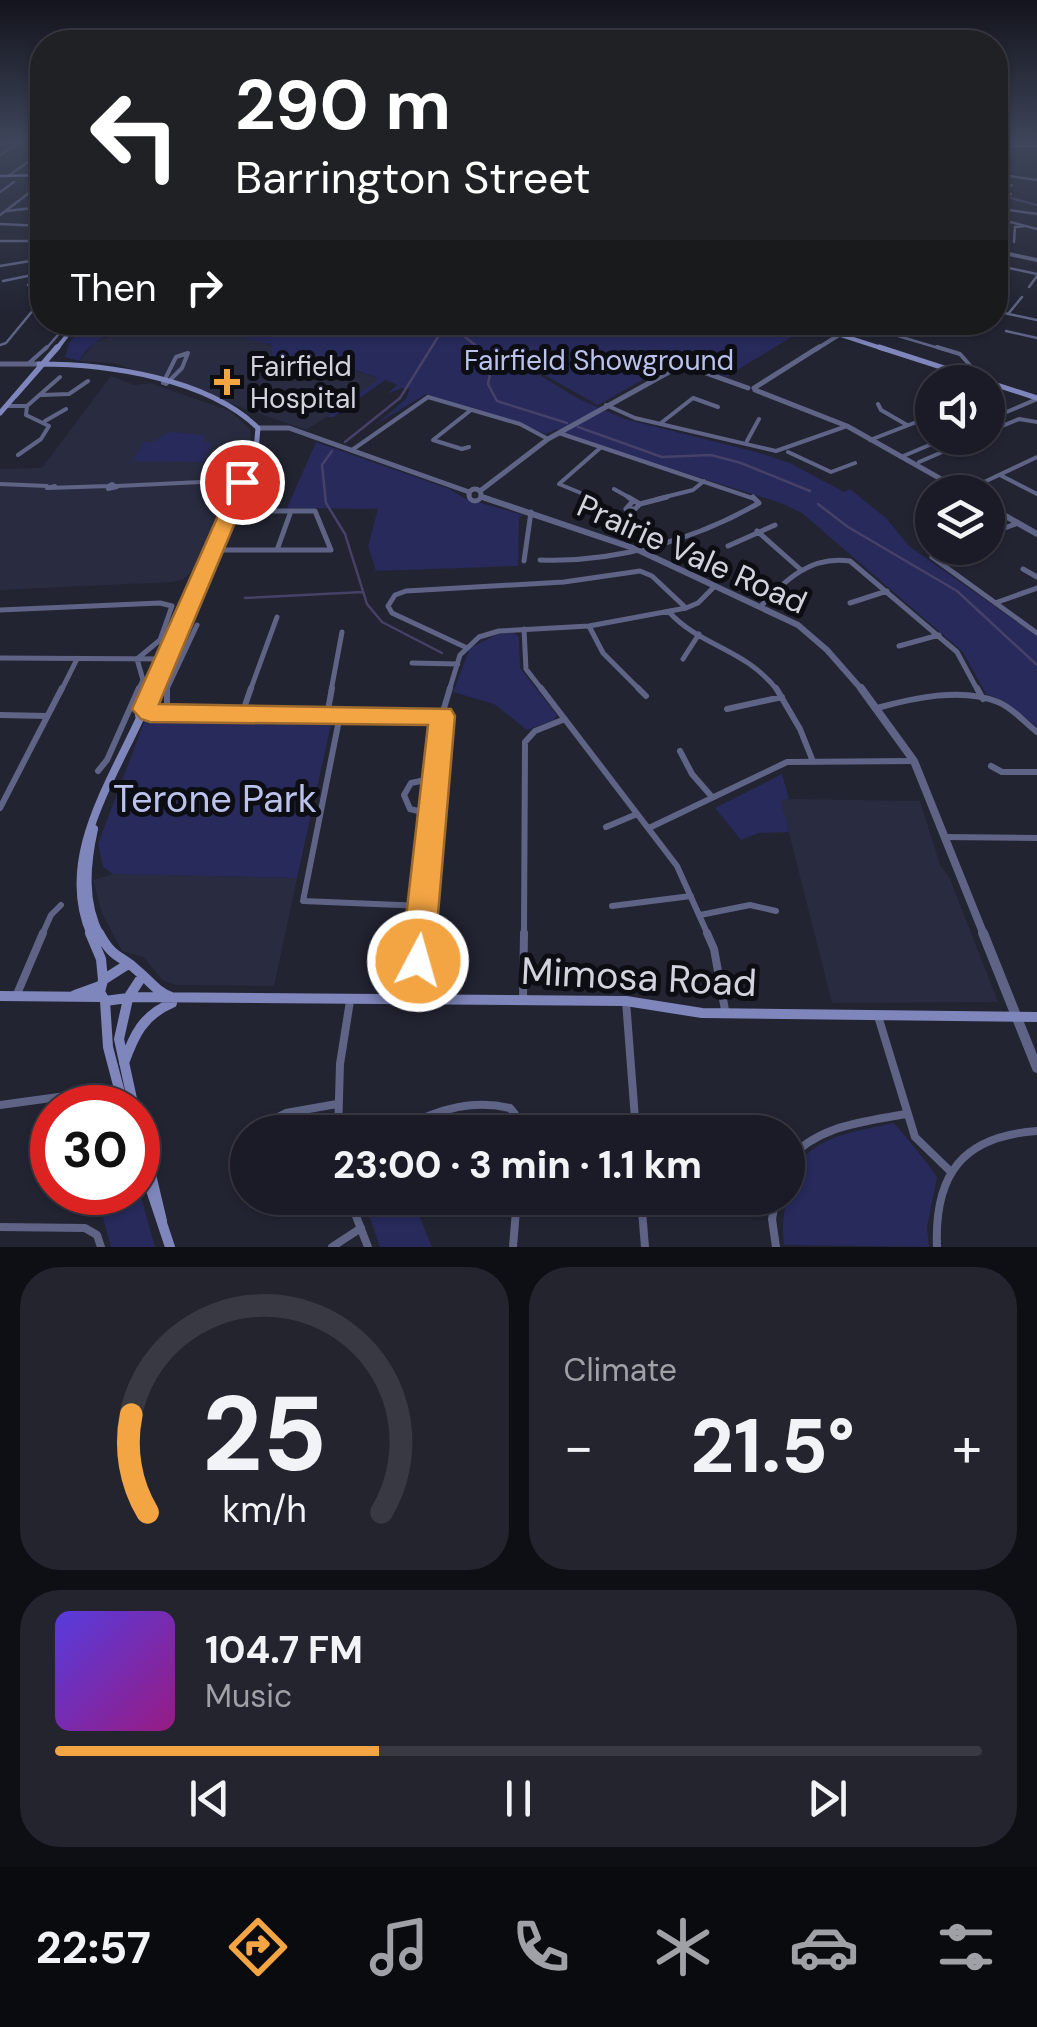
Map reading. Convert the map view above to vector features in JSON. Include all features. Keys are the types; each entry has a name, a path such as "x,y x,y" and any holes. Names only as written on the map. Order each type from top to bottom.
{"main road":[{"path":"839,335 933,365"},
{"path":"0,413 58,350 66,336"},
{"path":"42,366 66,336"},
{"path":"58,350 57,360 134,374 164,384 242,412 258,428 258,443 242,482 80,856 80,908 103,966 108,1047 118,1085"},
{"path":"42,366 78,364"},
{"path":"1005,388 1037,398"},
{"path":"94,825 85,866 87,894 108,947 126,966 136,969 154,990 177,999"},
{"path":"102,991 114,969 126,966"},
{"path":"129,1085 118,1023 141,978"},
{"path":"102,991 116,1003 129,998"},
{"path":"0,996 64,998 102,991"},
{"name":"Mimosa Road","path":"129,998 626,1001 726,1013 1037,1016"},
{"path":"124,1064 134,1030 142,1019 170,1003 193,999"},
{"path":"160,1213 162,1221"},
{"path":"160,1215 170,1247"}],"street":[{"path":"0,215 23,198"},
{"path":"6,211 30,208"},
{"path":"1008,210 1037,214"},
{"path":"1008,221 1037,229"},
{"path":"0,224 30,224"},
{"path":"18,228 30,224"},
{"path":"1014,242 1016,228 1028,226"},
{"path":"0,241 30,241"},
{"path":"1008,254 1037,260"},
{"path":"0,266 30,261"},
{"path":"1008,269 1037,275 1029,287"},
{"path":"4,281 30,276"},
{"path":"1022,297 1008,314 1037,320"},
{"path":"0,345 30,315"},
{"path":"1008,331 1037,338"},
{"path":"28,364 58,335"},
{"path":"752,389 839,335"},
{"path":"898,335 960,354 969,365"},
{"path":"188,353 182,368 164,384 178,355 188,353"},
{"path":"0,364 42,366"},
{"path":"258,428 289,428 481,494 548,439 681,364 847,426 933,475"},
{"path":"134,374 157,378 169,375"},
{"path":"6,406 28,406 60,377"},
{"path":"42,396 69,394 88,381"},
{"path":"352,450 426,398 520,424 548,439"},
{"path":"660,423 693,398 718,408"},
{"path":"1005,413 1037,398"},
{"path":"878,404 880,410 908,426"},
{"path":"18,455 48,429 26,415 28,406"},
{"path":"606,406 660,423 785,451 831,472 855,463"},
{"path":"42,422 66,409"},
{"path":"469,447 433,440 472,410"},
{"path":"747,441 759,419"},
{"path":"1005,425 1019,419 1037,422"},
{"path":"870,440 915,423"},
{"path":"785,451 847,426"},
{"path":"540,560 560,561 636,549 759,501 754,496 599,449 559,432"},
{"path":"593,498 560,484 599,449"},
{"path":"901,457 915,451"},
{"path":"919,462 935,455"},
{"path":"998,474 1037,457"},
{"path":"998,474 1037,494"},
{"path":"614,489 636,503 697,488 704,480"},
{"path":"0,486 242,482"},
{"name":"Prairie Vale Road","path":"481,494 636,549 808,632 876,708 914,761 1037,1068"},
{"path":"224,550 331,550 315,511 229,511"},
{"path":"277,550 291,511"},
{"path":"524,560 526,519 530,512"},
{"path":"1005,516 1037,534"},
{"path":"1005,528 1018,523"},
{"path":"728,546 775,525"},
{"path":"757,531 800,569"},
{"path":"760,607 800,569 833,558 846,559 963,658 983,698"},
{"path":"943,565 1037,633"},
{"path":"1023,569 1037,576"},
{"path":"465,648 400,618 388,610 391,600 406,591 564,582 640,570 652,576 686,608"},
{"path":"414,1000 442,716 465,648 487,634 589,626 686,608 698,604 714,586"},
{"path":"996,603 1037,588"},
{"path":"850,603 887,591"},
{"path":"0,610 170,604 172,612 160,640 137,660"},
{"path":"669,612 678,622 749,661 782,697 801,726 812,760"},
{"path":"242,714 277,617"},
{"path":"167,713 165,692 189,635 198,626"},
{"path":"589,626 603,653 646,696"},
{"path":"524,630 524,664 677,866 714,949 726,1013"},
{"path":"327,715 342,632"},
{"path":"683,659 699,634"},
{"path":"899,646 939,636"},
{"path":"0,658 166,660"},
{"path":"0,808 77,659"},
{"path":"98,771 107,760 143,680 137,660"},
{"path":"412,662 458,664"},
{"path":"727,708 782,697"},
{"path":"876,708 906,699 983,698 1005,706 1037,732"},
{"path":"145,713 442,716"},
{"path":"0,715 47,716"},
{"path":"340,715 303,902 423,906"},
{"path":"522,1000 525,742 535,731 565,719"},
{"path":"680,751 692,774 712,798"},
{"path":"649,828 779,765 812,760 914,761"},
{"path":"990,766 1002,772 1037,772"},
{"path":"431,814 410,809 404,795 411,784 435,778"},
{"path":"0,780 12,780"},
{"path":"606,827 637,814"},
{"path":"944,837 1037,838"},
{"path":"612,906 692,896"},
{"path":"16,996 51,915 61,905"},
{"path":"700,916 750,905 776,910"},
{"path":"337,1115 350,999"},
{"path":"626,1001 635,1115"},
{"path":"878,1016 915,1137 950,1172"},
{"path":"0,1105 30,1101"},
{"path":"281,1115 337,1104"},
{"path":"428,1115 471,1104 510,1108 515,1115"},
{"path":"805,1143 827,1130 906,1114"},
{"path":"937,1247 937,1213 950,1172 964,1152 1002,1134 1037,1131"},
{"path":"356,1215 368,1247"},
{"path":"513,1247 516,1215"},
{"path":"642,1215 645,1247"},
{"path":"773,1215 776,1247"},
{"path":"0,1226 84,1228 96,1235 101,1247"},
{"path":"332,1247 361,1228"}],"shaded area":[{"name":"Fairfield Hospital","path":"111,335 238,335 384,380 306,430 114,363 79,361 94,343"},
{"path":"111,376 134,385 150,383 230,411 250,429 251,444 197,567 182,580 170,582 0,590 0,469 42,468"},
{"path":"781,801 920,801 940,865 950,879 998,1002 832,1003"},
{"path":"113,874 297,878 274,986 176,985 162,980 144,957 122,951 102,913 93,880"}],"green space":[{"path":"75,335 109,335 96,342 79,361 65,357"},
{"name":"Fairfield Showground","path":"234,335 795,335 726,377 678,360 598,405 489,344 577,398 625,419 760,453 790,463 844,492 850,489 887,519 915,550 915,565 936,565 1037,636 1037,727 1004,701 986,694 963,652 802,513 781,503 577,439 557,429 546,434 426,394 375,425 405,400 410,389 387,394 397,385 385,380 333,417 327,417 337,407 334,395 347,401 377,381 376,377 320,362 309,362 289,371 271,365 272,345"},
{"path":"169,432 204,435 204,443 212,443 203,462 132,461 144,442 153,442"},
{"path":"316,442 449,489 464,498 523,515 519,517 518,566 376,571 368,546 378,509 287,508"},
{"path":"514,633 519,637 520,668 557,715 554,720 527,730 494,704 453,692 470,648 498,634"},
{"name":"Terone Park","path":"145,720 332,720 297,878 113,874 103,867 98,844"},
{"path":"782,774 789,799 781,801 789,832 759,833 741,840 715,808"},
{"path":"893,1123 937,1177 927,1227 929,1247 784,1245 784,1215 805,1215 805,1157 827,1141"},
{"path":"146,1215 155,1247 111,1247 103,1218"},
{"path":"369,1215 419,1215 432,1247 380,1247"}],"waterway":[{"path":"1011,198 1037,205"},
{"path":"345,442 400,398 439,335"},
{"path":"463,335 493,359 488,384 497,401 567,423"},
{"path":"578,427 662,457 711,455 741,463 810,491"},
{"path":"332,451 322,465 326,503 345,534 367,604 382,622 442,653"},
{"path":"818,504 848,527 957,591 1037,665"},
{"path":"245,598 363,592"}],"place":[{"name":"Fairfield Hospital","path":"227,382"}],"route":[{"path":"242,482 144,709 150,713 182,714 442,716 418,961"}]}
